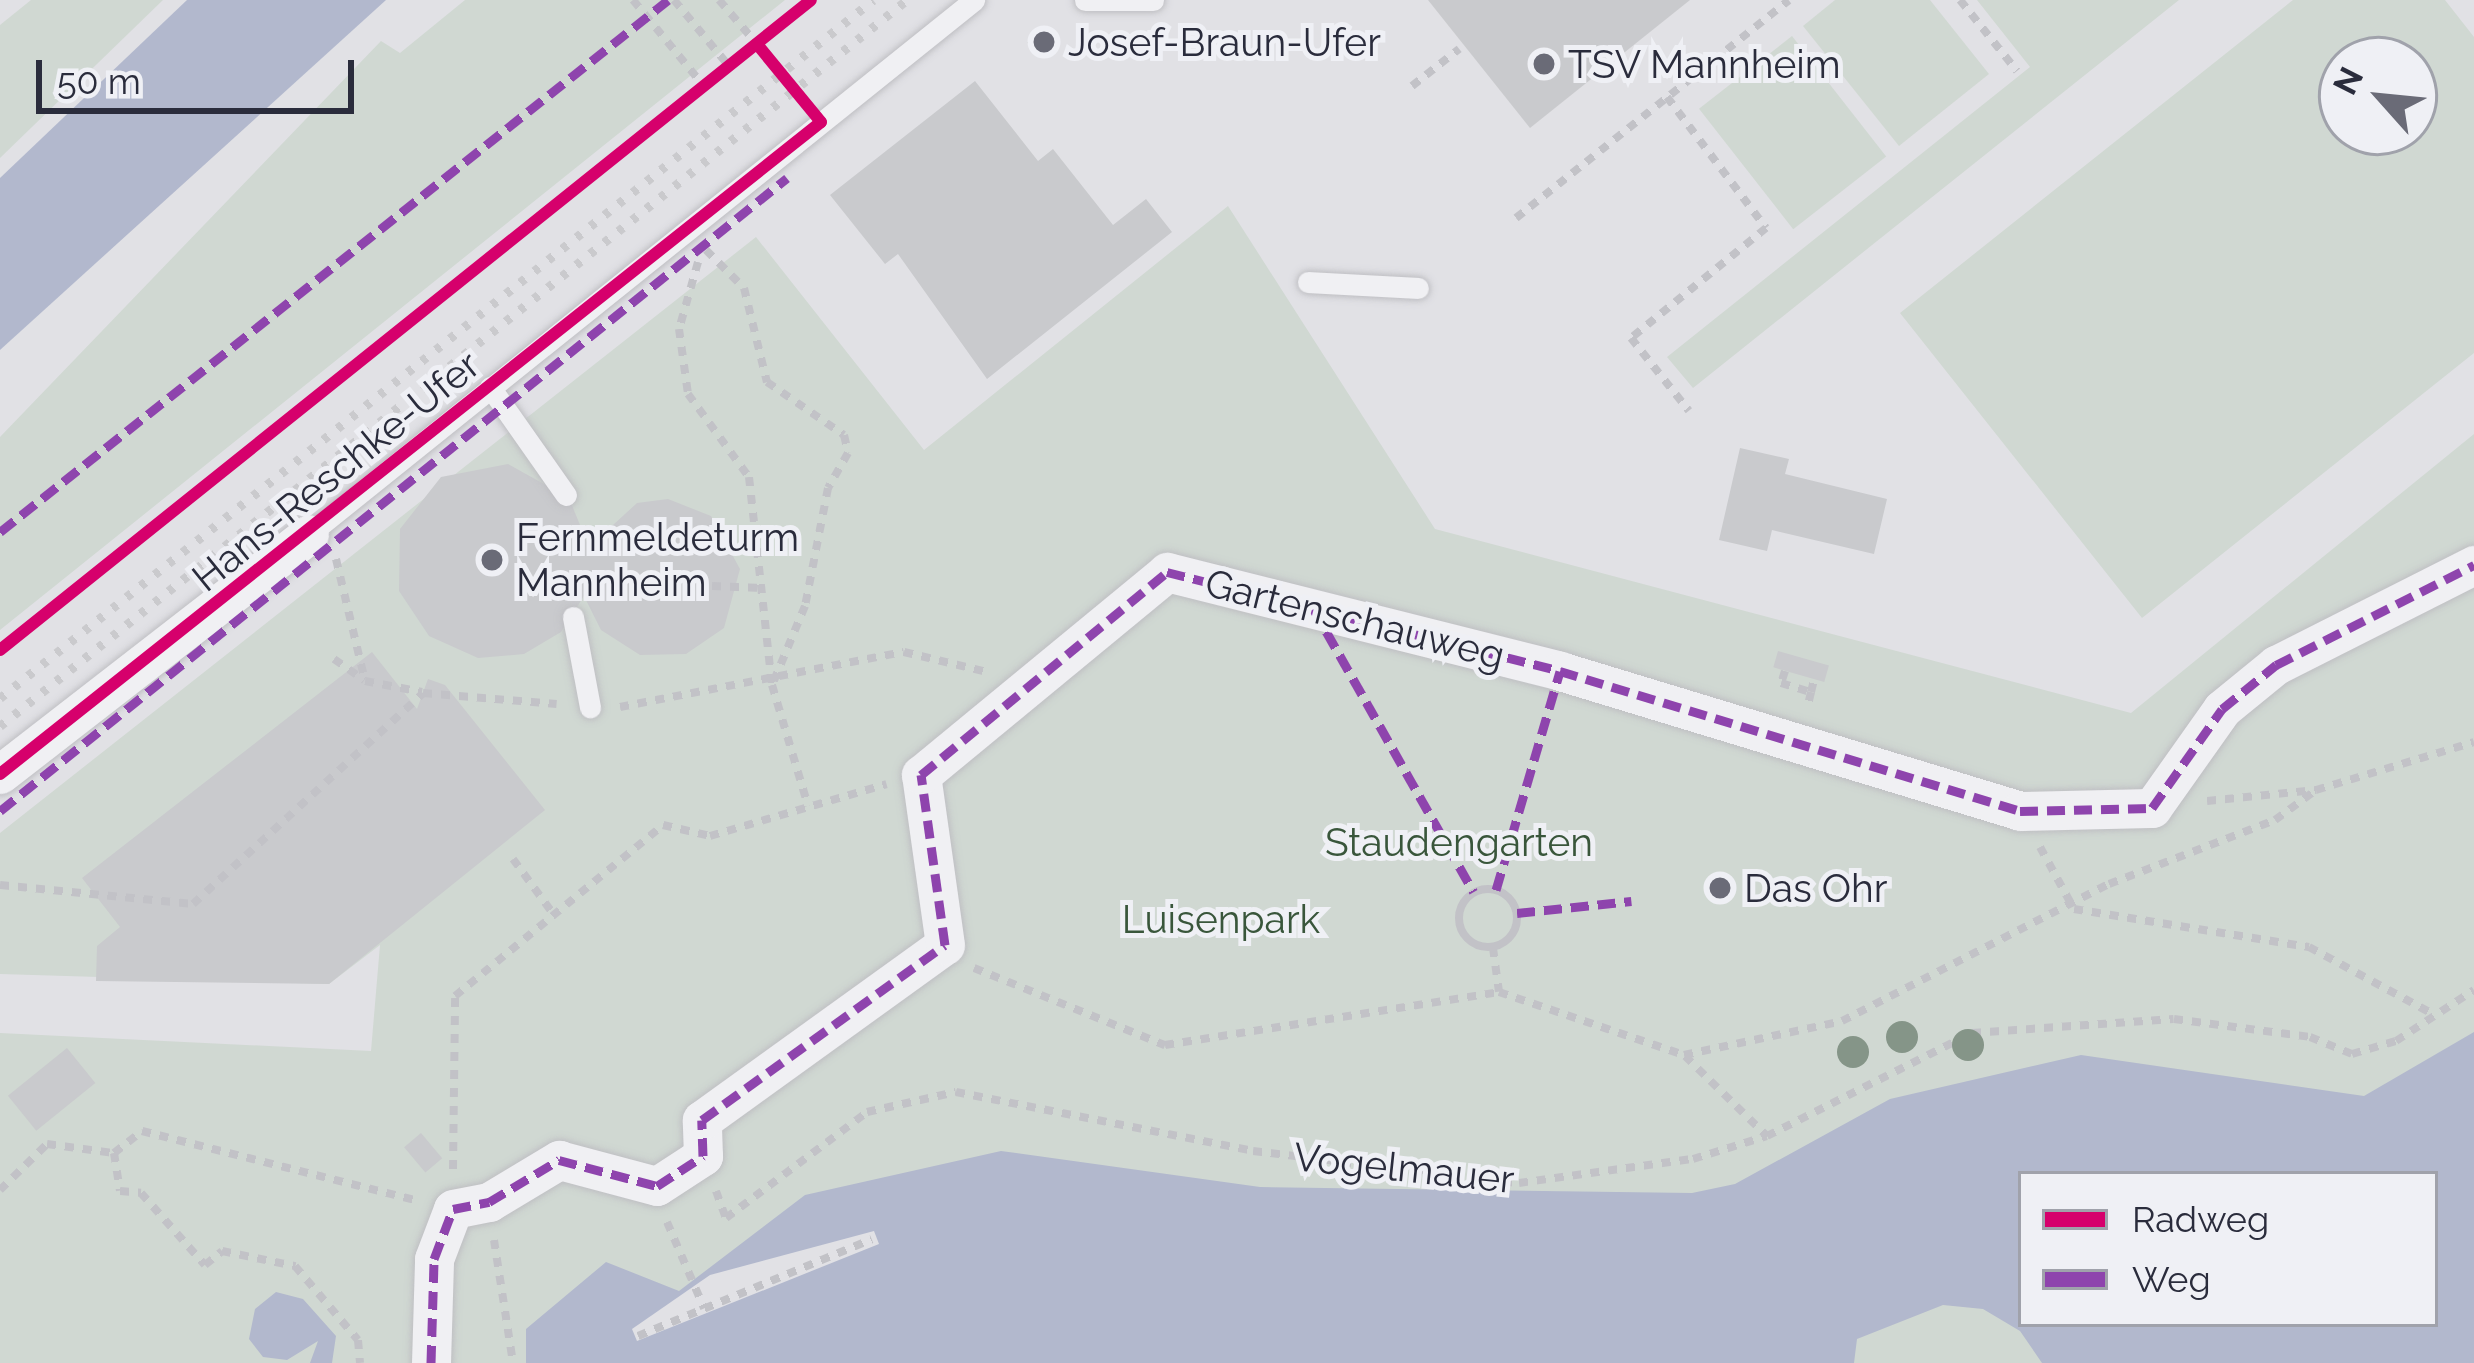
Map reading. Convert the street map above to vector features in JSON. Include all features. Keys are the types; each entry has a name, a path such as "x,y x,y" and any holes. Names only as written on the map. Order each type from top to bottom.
{"street":[{"name":"Hans-Reschke-Ufer","path":"0,775 320,539"},
{"path":"2152,808 2222,709 2276,665 2474,565"},
{"name":"Gartenschauweg","path":"921,775 1026,682 1167,572 1560,671 2020,811 2152,808"},
{"path":"431,1363 434,1258 471,1205 559,1160 657,1186 703,1156 702,1120 945,945 921,775"}],"lane":[{"name":"Hans-Reschke-Ufer","path":"320,539 490,387 974,0"},
{"path":"1085,0 1153,0"},
{"path":"1308,281 1418,288"},
{"path":"490,387 566,496"},
{"path":"573,617 590,707"}],"path":[{"path":"632,0 704,86"},
{"path":"674,0 729,66"},
{"path":"718,0 757,44"},
{"path":"1960,0 2017,70"},
{"path":"1516,218 1784,2"},
{"path":"1412,86 1459,50"},
{"path":"1667,97 1766,228 1631,338 1689,411"},
{"path":"772,685 805,606 828,488 848,453 844,435 767,382 744,288 702,247 679,329 688,394 749,477 772,685 808,806"},
{"path":"320,539 365,681"},
{"path":"712,586 762,588"},
{"path":"334,659 365,681 423,693 590,707 772,685 904,652 1026,682"},
{"path":"1811,692 1814,680"},
{"path":"0,885 193,904 423,693"},
{"path":"2152,808 2316,790 2474,742"},
{"path":"513,1363 471,1205 455,996 663,825 710,836 921,775"},
{"path":"1684,1055 1842,1021 2074,909 2276,820 2316,790"},
{"path":"2020,811 2074,909"},
{"path":"513,860 554,915"},
{"path":"1493,948 1460,928 1464,901 1484,889 1506,894 1517,914 1493,948 1499,992"},
{"path":"2074,909 2309,947 2431,1013"},
{"path":"945,945 998,986 1165,1045 1499,992 1684,1055 1766,1136"},
{"path":"0,1190 46,1144 114,1153 142,1131 471,1205"},
{"path":"114,1153 120,1191 141,1192 205,1265 222,1251 295,1266 358,1340 360,1363"},
{"path":"657,1186 704,1309"},
{"path":"638,1336 872,1239"}],"green space":[{"path":"31,0 163,0 0,158 0,25"},
{"path":"465,0 785,0 0,630 0,437 381,41 400,53"},
{"path":"1835,0 1930,0 1989,74 1899,146 1803,26"},
{"path":"1977,0 2179,0 1693,388 1667,357 2030,67"},
{"path":"2293,0 2445,0 2474,37 2474,353 2142,618 1900,313"},
{"path":"1792,36 1886,157 1793,229 1699,109"},
{"name":"Luisenpark","path":"1228,206 1435,529 2131,713 2474,434 2474,1363 0,1363 0,1033 371,1051 380,945 329,984 0,974 0,833 756,237 924,450"}],"water":[{"path":"187,0 386,0 0,350 0,178"},
{"path":"2474,1032 2474,1363 2042,1363 2020,1331 1983,1309 1943,1305 1857,1339 1854,1363 526,1363 526,1329 606,1262 679,1291 805,1195 1001,1151 1260,1187 1692,1193 1735,1184 1890,1099 2081,1055 2364,1096"},
{"path":"276,1292 303,1299 336,1336 332,1363 310,1363 318,1341 287,1360 263,1357 249,1339 255,1309"}],"pier":[{"path":"874,1231 879,1244 637,1341 632,1329 710,1275"}],"building":[{"name":"TSV Mannheim","path":"1428,0 1690,0 1530,128"},
{"name":"Josef-Braun-Ufer","path":"1046,26 1060,42 1041,58 1027,42"},
{"path":"975,81 1038,161 1053,149 1113,225 1146,199 1172,232 987,379 898,254 885,264 830,195"},
{"path":"1740,448 1789,459 1785,474 1887,499 1874,554 1772,530 1767,551 1719,540"},
{"path":"508,464 569,498 589,547 637,503 668,499 711,516 740,569 724,628 686,654 640,655 601,630 584,596 561,632 524,654 478,658 429,636 399,591 400,529 441,477"},
{"path":"1778,651 1829,666 1824,682 1773,667"},
{"path":"372,652 417,709 428,679 445,685 545,810 329,984 96,981 97,946 120,927 82,878"},
{"path":"67,1048 95,1083 36,1131 8,1096"},
{"path":"421,1133 442,1158 425,1172 404,1147"}],"railway":[{"path":"0,698 873,0"},
{"path":"0,726 907,0"}],"marked path":[{"path":"0,532 668,0"},
{"path":"0,811 787,178"},
{"path":"431,1363 434,1259 453,1209 489,1202 559,1160 657,1186 703,1156 702,1120 945,945 921,775 1167,572 1560,671 2020,811 2152,808 2222,709 2276,665 2474,565"},
{"path":"1313,608 1474,892"},
{"path":"1496,890 1560,671"},
{"path":"1517,913 1631,901"}],"cycle path":[{"path":"0,650 811,0"},
{"path":"0,774 821,122 757,44"}],"place":[{"name":"Josef-Braun-Ufer","path":"1044,42"},
{"name":"TSV Mannheim","path":"1544,64"},
{"name":"Fernmeldeturm Mannheim","path":"492,560"},
{"name":"Das Ohr","path":"1720,888"}],"park label":[{"name":"Staudengarten","path":"1459,842"}]}
